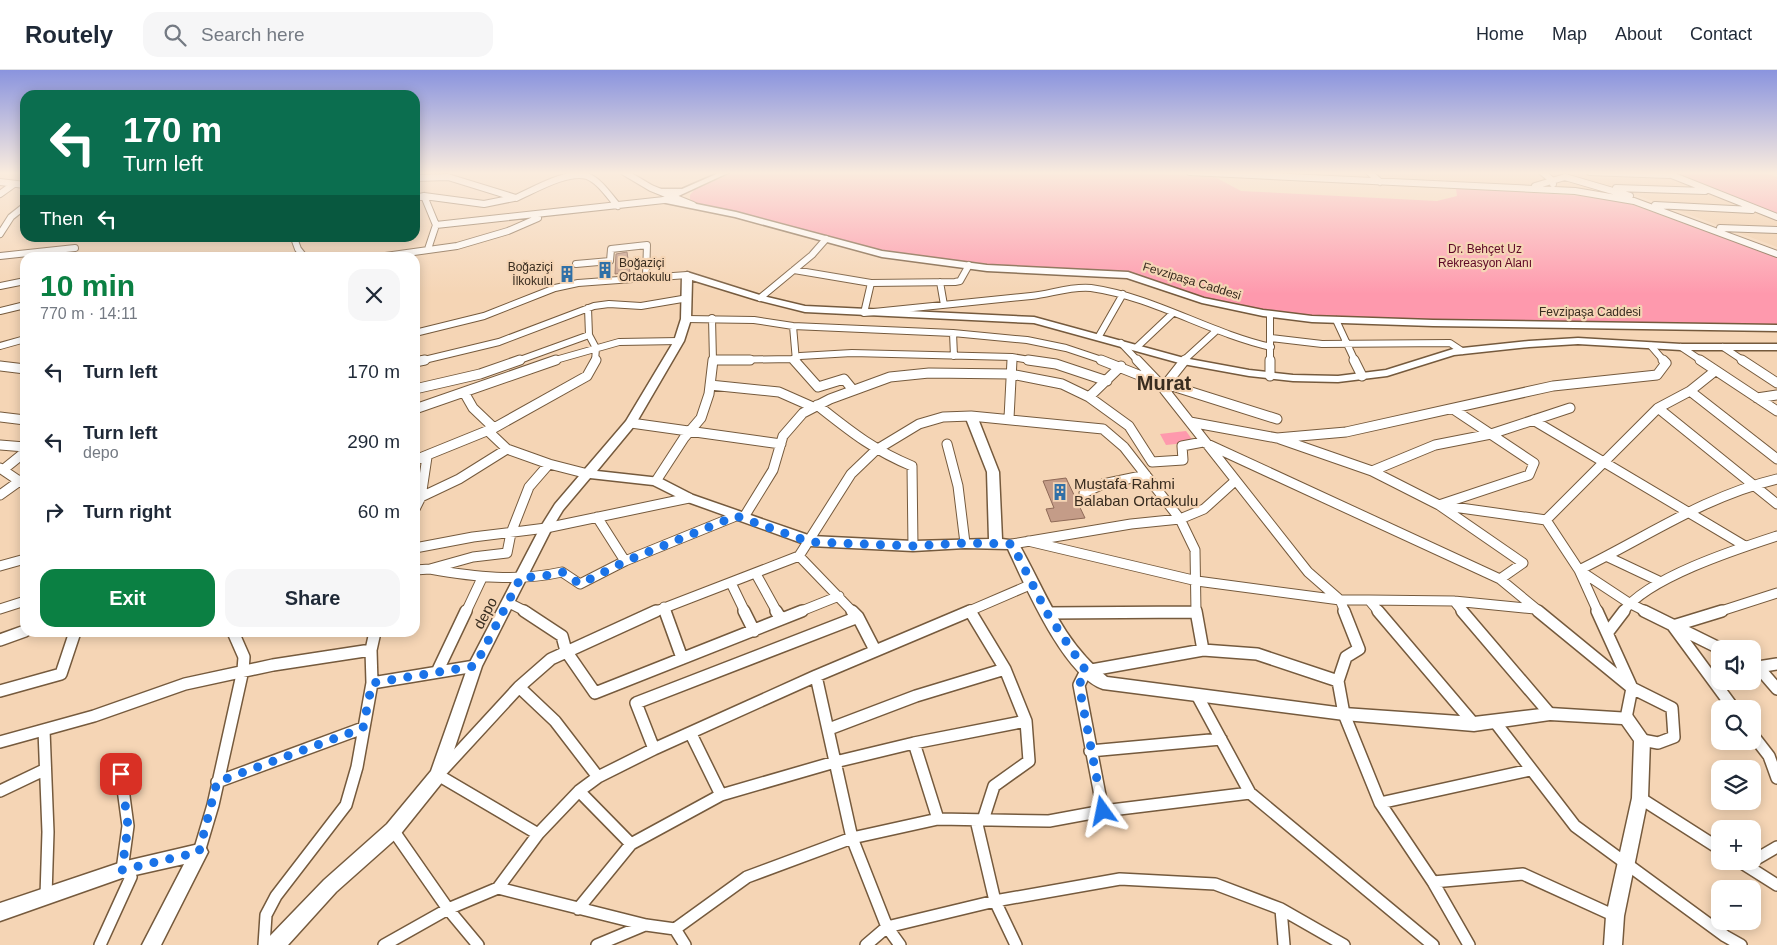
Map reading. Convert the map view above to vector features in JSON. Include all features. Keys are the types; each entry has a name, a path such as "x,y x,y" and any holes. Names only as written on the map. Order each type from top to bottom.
{"street":[{"path":"0,234 2,226 17,213"},
{"path":"428,249 436,225 431,213"},
{"path":"436,225 557,213"},
{"name":"Fevzipaşa Caddesi","path":"723,213 882,254 1046,272 1128,275 1202,300 1270,314 1336,320 1777,328"},
{"path":"1666,213 1777,254"},
{"path":"1679,213 1777,250"},
{"path":"409,252 466,243 508,231 547,214"},
{"path":"1720,228 1777,230"},
{"path":"760,298 826,240"},
{"path":"576,264 610,260 611,249 646,245 646,276"},
{"path":"38,252 75,248"},
{"path":"0,256 20,254"},
{"path":"794,270 871,282 959,282 969,265"},
{"path":"420,332 484,316 555,288 578,282 646,276 687,275 760,298 805,309 1034,320 1099,336 1183,362 1270,376 1338,379 1387,373 1429,358 1462,351 1578,341 1681,347 1777,347"},
{"name":"depo","path":"275,945 330,886 393,830 438,775 475,666 546,528 559,507 630,423 679,341 686,319 688,298 687,275"},
{"path":"0,286 20,282"},
{"path":"864,313 871,282"},
{"path":"940,282 944,305"},
{"path":"864,313 1034,296 1067,289 1088,288 1123,294 1245,341 1272,347"},
{"path":"1099,336 1123,294"},
{"path":"420,361 499,342 549,325 588,308 610,304 641,306 688,298"},
{"path":"0,311 20,306"},
{"path":"420,459 491,430 587,376 597,357 596,348 589,335 588,308"},
{"path":"1137,347 1173,313"},
{"path":"1270,314 1272,347 1270,376"},
{"path":"656,481 688,432 700,420 710,393 714,372 712,318"},
{"path":"686,319 754,320 793,326 953,332 1027,340 1066,348 1121,366 1162,384 1277,419"},
{"path":"1336,320 1362,376"},
{"path":"793,326 794,359 818,387 844,379 853,390"},
{"path":"1162,384 1217,330"},
{"path":"953,332 954,356"},
{"path":"420,388 480,374 589,335"},
{"path":"1271,338 1322,344 1450,343 1462,351"},
{"path":"0,346 20,340"},
{"path":"420,408 465,394 528,370 596,348 632,341 679,341"},
{"path":"1121,343 1162,384 1203,442 1308,572 1340,600 1359,649 1346,657 1338,681 1344,714 1380,803 1433,882 1469,945"},
{"path":"1277,438 1346,432 1553,386 1657,375 1666,363 1651,346"},
{"path":"1681,347 1777,411"},
{"path":"1723,347 1777,383"},
{"path":"713,360 794,359 800,356 852,353 1012,357 1056,364 1107,381"},
{"path":"1009,418 1012,357"},
{"path":"0,366 20,368"},
{"path":"1089,397 1121,366"},
{"path":"1546,520 1658,408 1690,391 1715,371"},
{"path":"430,569 482,578 540,577 562,572 580,584 626,561 740,516 773,470 783,436 803,413 815,406 890,377 929,372 1011,374 1062,384 1089,397 1129,426 1152,462 1183,460 1182,446 1203,442 1500,579 1632,688 1672,708 1674,737 1658,743 1642,740"},
{"path":"710,385 779,392 815,406 876,450 912,466 913,546"},
{"path":"1690,391 1777,459"},
{"path":"465,394 473,408 507,449 549,464 588,474 656,481 689,498 810,542 913,546 965,543 1012,544 1130,524 1180,519 1204,509 1235,481"},
{"path":"1757,398 1777,395"},
{"path":"1372,472 1435,445 1491,434 1570,408"},
{"path":"1658,408 1777,504"},
{"path":"1439,505 1529,475 1534,463 1453,409"},
{"path":"971,416 993,472 996,543"},
{"path":"0,417 20,419"},
{"path":"538,834 438,775 518,687 551,659 566,651 664,607 756,574 799,556 810,542 851,474 876,450 919,424 943,417 1009,418 1103,429 1124,447 1180,519 1195,550 1196,612 1203,650"},
{"path":"1532,420 1745,546"},
{"path":"1190,422 1277,438 1372,472 1439,505 1523,564 1500,579"},
{"path":"630,423 688,432 729,434 781,444"},
{"path":"947,444 958,486 965,543"},
{"path":"0,445 20,447"},
{"path":"421,497 459,479 507,449"},
{"path":"20,456 2,469 20,480"},
{"path":"421,497 427,457"},
{"path":"420,570 430,569 473,557 507,553 511,533 529,487 549,464"},
{"path":"1084,493 1103,484 1146,475"},
{"path":"1579,570 1608,557 1688,511 1752,483 1777,478"},
{"path":"0,495 20,484"},
{"path":"420,547 546,528 689,498"},
{"path":"1439,505 1546,520 1579,570 1632,688 1626,718 1642,740 1640,798 1615,916 1613,945"},
{"path":"597,517 626,561"},
{"path":"1608,632 1629,603 1660,582 1745,546 1775,538"},
{"path":"1028,541 1197,581 1340,600 1454,601 1536,609"},
{"path":"1012,544 1047,613 1086,671 1103,684 1344,714 1474,724 1550,714 1626,718"},
{"path":"799,556 858,617 875,650"},
{"path":"1608,557 1660,582"},
{"path":"0,566 20,560"},
{"path":"1579,570 1629,603 1711,644"},
{"path":"756,574 781,619"},
{"path":"437,672 482,578"},
{"path":"731,582 754,631"},
{"path":"384,945 448,909 498,888 538,834 579,790 598,777 654,749 691,734 816,676 1032,584"},
{"path":"1673,626 1777,593"},
{"path":"509,603 529,613 562,636 566,651 595,693 839,596"},
{"path":"1369,600 1474,724"},
{"path":"1454,601 1550,714"},
{"path":"0,609 20,603"},
{"path":"664,607 682,658"},
{"path":"970,610 1005,669 1026,721 1029,761 994,786 980,820 995,902 1016,945"},
{"path":"1047,613 1196,612"},
{"path":"654,749 636,703 858,617"},
{"path":"1673,626 1727,700"},
{"path":"0,640 20,633"},
{"path":"0,691 61,674 73,637"},
{"path":"150,945 199,852 243,670 244,657 236,637"},
{"path":"264,945 266,915 276,896 346,805 357,767 372,683 372,650 374,637"},
{"path":"0,742 94,716 185,684 243,670 372,650"},
{"path":"1086,671 1203,650 1257,654 1338,681"},
{"path":"1761,665 1777,664"},
{"path":"372,683 475,666"},
{"path":"829,729 916,696 1005,669"},
{"path":"1086,671 1079,685 1090,751 1103,811"},
{"path":"1761,672 1777,689"},
{"path":"816,676 852,838 886,927 900,945"},
{"path":"518,687 555,721 598,777"},
{"path":"1198,697 1250,793 1433,945"},
{"path":"578,909 631,844 721,795 835,762 914,743 1026,721"},
{"path":"1495,722 1530,770 1575,826 1741,945"},
{"path":"217,782 363,728"},
{"path":"44,730 44,770 48,832 46,896"},
{"path":"691,734 721,795"},
{"path":"1090,751 1221,739"},
{"path":"914,743 938,818"},
{"path":"1761,746 1769,756 1777,778"},
{"path":"0,791 44,770"},
{"path":"1380,803 1530,770"},
{"path":"121,774 128,826 122,870"},
{"path":"579,790 631,844"},
{"path":"498,888 646,925 675,929 747,877 852,838 938,818 1049,821 1103,811 1250,793"},
{"path":"1640,798 1711,843"},
{"path":"393,830 448,909 478,945"},
{"path":"1761,855 1777,847"},
{"path":"0,912 122,870 199,852"},
{"path":"100,945 131,877 122,870"},
{"path":"1754,870 1777,885"},
{"path":"1433,882 1523,874 1615,916"},
{"path":"866,945 886,927 995,902 1120,879 1215,884 1281,909 1344,945"},
{"path":"1281,909 1284,945"},
{"path":"597,945 646,925"},
{"path":"675,929 685,945"}],"shaded area":[{"path":"1684,213 1767,213 1777,217 1777,247"}],"green space":[{"name":"Dr. Behçet Uz Rekreasyon Alanı","path":"730,213 1655,213 1777,257 1777,327 1589,321 1384,322 1270,313 1200,298 1132,273 1020,268 873,250"},
{"path":"1186,431 1194,442 1166,445 1160,434"}],"building":[{"path":"627,252 630,272 615,274 616,254"},
{"path":"1066,478 1085,518 1051,522 1046,509 1054,508 1043,481"}],"place":[{"name":"Boğaziçi Ortaokulu","path":"605,270"},
{"name":"Boğaziçi İlkokulu","path":"567,274"},
{"name":"Mustafa Rahmi Balaban Ortaokulu","path":"1060,492"}],"district":[{"name":"Murat","path":"1164,383"}],"route":[{"path":"121,774 128,826 122,870 199,852 213,805 217,782 363,728 372,683 475,666 521,577 540,577 562,572 580,584 626,561 736,516 744,517 810,542 913,546 965,543 1012,544 1047,613 1086,671 1079,685 1090,751 1103,811"}]}
